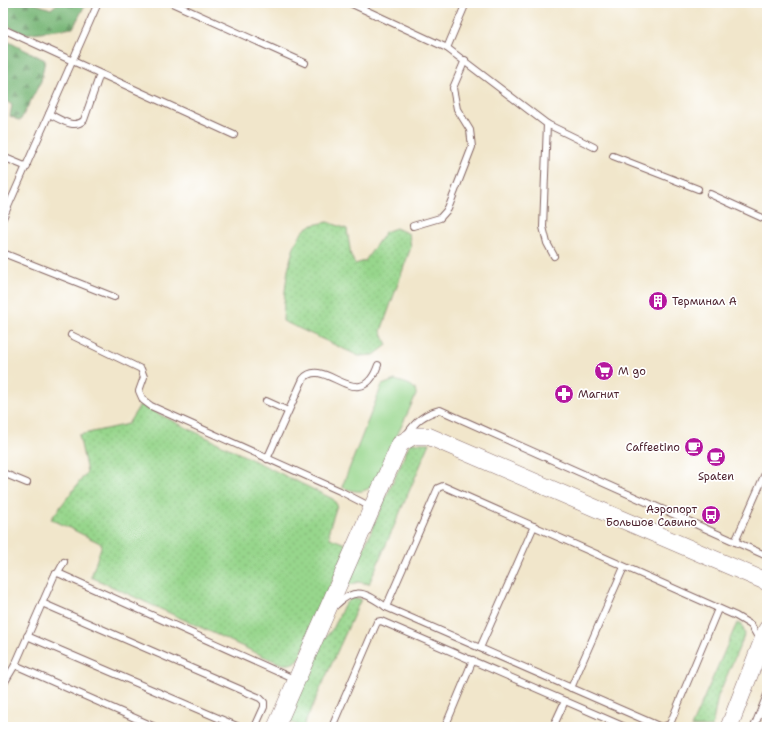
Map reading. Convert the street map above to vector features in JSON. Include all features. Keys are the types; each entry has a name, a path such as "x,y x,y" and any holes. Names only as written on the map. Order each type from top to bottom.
{"street":[{"path":"276,727 371,507 400,444 414,436 428,436 767,582"},
{"path":"728,727 764,636"}],"lane":[{"path":"3,218 27,167 98,3"},
{"path":"172,3 305,63"},
{"path":"350,3 447,48 465,60 547,124 594,147"},
{"path":"447,48 466,3"},
{"path":"3,29 234,136"},
{"path":"413,226 440,218 448,209 472,147 472,138 457,109 453,88 465,60"},
{"path":"49,114 75,126 80,124 84,120 100,74"},
{"path":"547,124 543,227 547,243 554,256"},
{"path":"613,156 698,189"},
{"path":"3,157 27,167"},
{"path":"710,194 767,220"},
{"path":"3,254 114,297"},
{"path":"71,335 141,369 144,378 139,391 143,400 151,406 340,491 371,507"},
{"path":"267,459 302,379 308,373 314,371 348,385 358,386 366,384 374,377 378,365"},
{"path":"266,402 288,411"},
{"path":"400,444 412,426 425,414 440,410 767,556"},
{"path":"735,542 767,469"},
{"path":"3,473 28,483"},
{"path":"386,607 440,486 443,486 718,609 751,625 764,636"},
{"path":"480,648 534,526"},
{"path":"3,685 15,665 53,575 58,573 64,562"},
{"path":"570,688 624,567"},
{"path":"58,573 296,680"},
{"path":"326,614 345,596 357,593 368,594 386,607 662,727 670,724 718,609"},
{"path":"42,603 260,698 264,702 264,707 255,727"},
{"path":"332,727 379,621 412,633 625,727"},
{"path":"27,636 239,727"},
{"path":"444,727 473,660"},
{"path":"15,665 155,727"},
{"path":"754,727 767,695"},
{"path":"553,727 565,700"}],"green space":[{"path":"3,3 33,3 51,9 58,3 86,3 73,28 24,34 3,23"},
{"path":"3,39 45,60 41,81 20,121 10,116 12,105 3,99"},
{"path":"328,222 347,229 351,256 355,264 365,261 385,232 396,228 409,234 411,247 381,331 387,345 374,355 359,356 283,321 284,298 288,269 296,242 302,232 310,226"},
{"path":"395,380 412,386 416,391 416,395 374,485 362,491 342,487 382,385"},
{"path":"140,405 333,499 337,505 329,530 330,538 348,545 299,659 295,662 290,664 281,664 91,577 102,544 51,519 87,472 79,435 128,424"},
{"path":"410,443 430,443 369,584 358,582 347,586"},
{"path":"352,598 361,599 303,727 285,720 316,649 334,627 344,605"},
{"path":"737,623 742,625 745,634 718,696 712,727 691,727"}],"place":[{"name":"Терминал А","path":"658,301"},
{"name":"М go","path":"604,371"},
{"name":"Магнит","path":"564,394"},
{"name":"Caffeetino","path":"694,447"},
{"name":"Spaten","path":"716,457"},
{"name":"Аэропорт Большое Савино","path":"711,515"}]}
